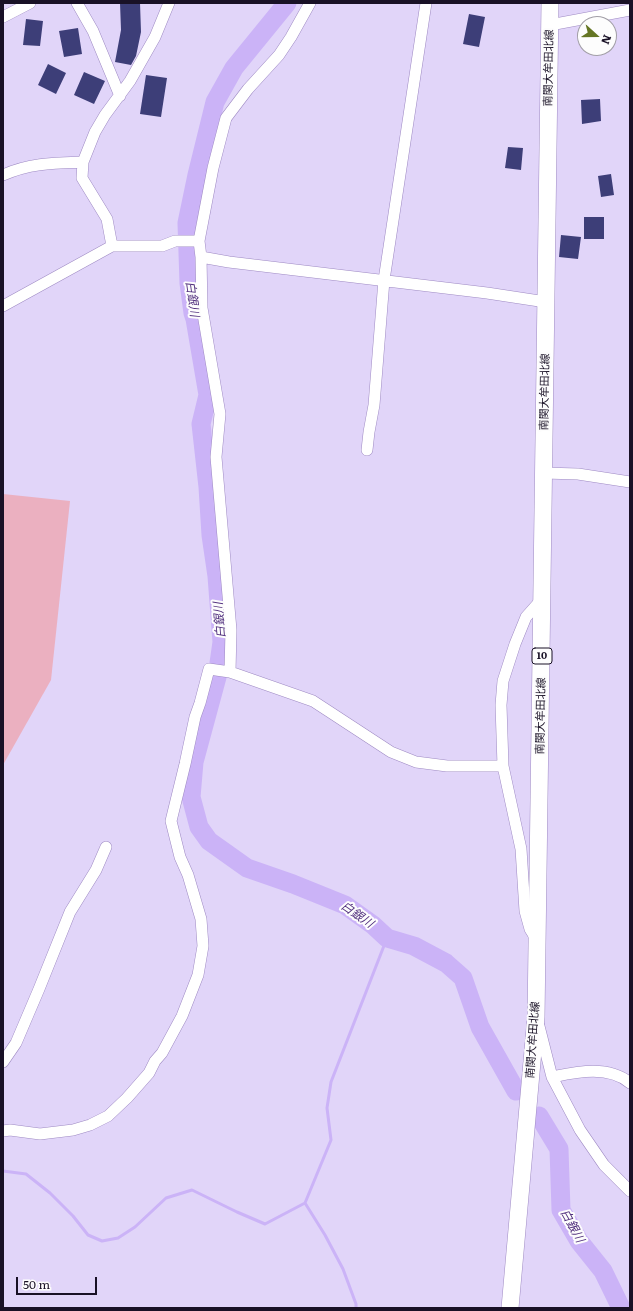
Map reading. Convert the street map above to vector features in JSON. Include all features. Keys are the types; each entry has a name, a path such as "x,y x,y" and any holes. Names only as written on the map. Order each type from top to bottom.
{"main road":[{"name":"南関大牟田北線","path":"510,1308 536,1018 543,598 550,3"}],"street":[{"path":"3,17 30,3"},
{"path":"77,3 93,31 120,96"},
{"path":"112,246 107,219 82,178 84,162 95,132 105,115 130,81 155,37 169,3"},
{"path":"227,671 231,630 216,457 220,414 202,308 201,257 199,241 213,168 226,118 248,89 279,55 310,3"},
{"path":"367,450 374,405 384,280 426,3"},
{"path":"550,25 630,10"},
{"path":"3,175 18,168 42,164 84,162"},
{"path":"3,306 112,246 162,246 175,241 199,241"},
{"path":"201,257 237,263 384,280 546,302"},
{"path":"544,473 578,474 630,482"},
{"path":"538,943 530,929 525,911 521,849 503,766 501,705 503,681 526,617 543,598"},
{"path":"3,1131 10,1130 40,1134 73,1130 90,1125 108,1116 127,1098 149,1073 162,1053 182,1016 198,975 203,946 201,919 188,875 180,857 171,821 195,717 209,669 227,671 313,701 391,752 416,762 447,766 503,766"},
{"path":"3,1062 19,1036 40,989 70,912 96,870 106,847"},
{"path":"536,1018 552,1077 580,1130 604,1165 630,1191"},
{"path":"552,1077 579,1071 608,1073 630,1083"}],"shaded area":[{"path":"3,494 70,501 51,680 3,765"}],"building":[{"path":"120,3 140,3 141,32 136,56 131,65 115,62 121,30"},
{"path":"469,14 485,17 479,47 463,44"},
{"path":"26,19 43,21 40,46 23,45"},
{"path":"78,28 82,54 64,57 59,31"},
{"path":"48,64 66,73 56,94 38,85"},
{"path":"84,72 105,81 94,104 74,95"},
{"path":"146,75 167,78 161,117 140,114"},
{"path":"600,99 601,121 582,124 581,100"},
{"path":"508,147 523,148 521,170 505,168"},
{"path":"611,174 614,195 601,197 598,176"},
{"path":"584,217 604,217 604,239 584,239"},
{"path":"561,235 581,237 578,259 559,257"}],"waterway":[{"name":"白銀川","path":"287,3 234,68 215,102 187,223 189,283 208,395 201,424 208,487 211,535 217,576 222,642 217,677 194,762 191,797 199,827 209,841 247,868 293,884 345,905 373,925 387,938 414,946 446,963 463,978 480,1027 516,1091"},
{"path":"3,1171 26,1174 50,1193 73,1216 88,1235 102,1241 118,1238 135,1227 166,1198 192,1190 265,1224 305,1203 331,1140 327,1108 331,1082 387,938"},
{"name":"白銀川","path":"539,1116 559,1149 561,1210 579,1241 603,1271 621,1308"},
{"path":"305,1203 325,1235 343,1269 356,1304 356,1308"}]}
